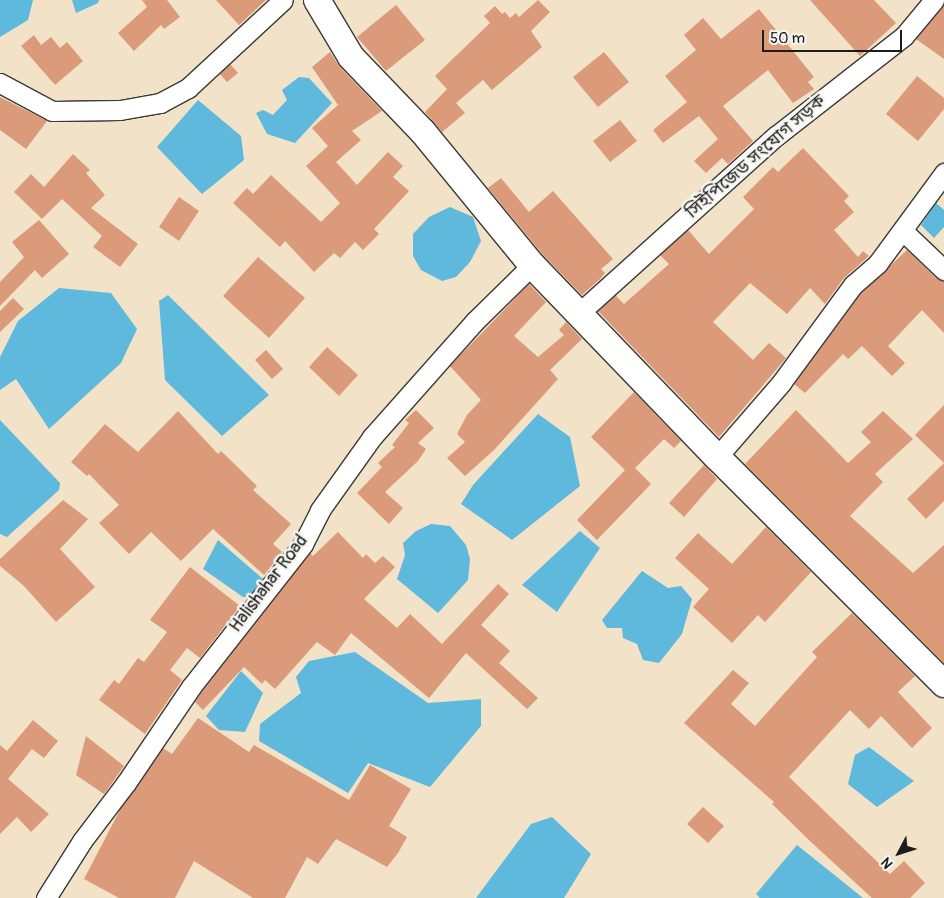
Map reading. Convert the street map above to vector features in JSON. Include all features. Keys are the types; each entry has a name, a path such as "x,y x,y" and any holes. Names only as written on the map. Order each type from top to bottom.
{"street":[{"path":"0,83 52,111 120,110 160,103 188,88 283,0"},
{"path":"317,0 352,57 422,132 532,265 717,457 944,684"},
{"name":"সিইপিজেড সংযোগ সড়ক","path":"578,314 776,136 904,36 934,0"},
{"path":"717,457 781,383 853,285 878,263 944,173"},
{"path":"903,231 944,270"},
{"name":"Halishahar Road","path":"46,898 82,841 126,784 191,687 303,544 320,510 372,437 474,322 532,265"}],"water":[{"path":"0,0 33,0 28,20 0,37"},
{"path":"72,0 99,0 98,3 76,13"},
{"path":"299,77 309,78 332,103 295,143 267,134 256,113 263,110 273,115 287,100 282,90"},
{"path":"198,100 241,136 244,160 202,194 157,147"},
{"path":"936,203 944,210 944,227 934,238 921,225"},
{"path":"450,207 473,217 481,241 470,262 456,277 442,281 421,270 413,256 413,234 429,217"},
{"path":"59,288 111,293 137,329 121,363 49,429 16,379 0,390 0,357 18,321"},
{"path":"168,295 269,395 222,436 165,380 159,301"},
{"path":"538,414 570,437 580,486 512,540 461,504 473,485"},
{"path":"0,420 60,483 59,490 7,537 0,534"},
{"path":"431,524 450,526 466,545 470,559 468,580 438,613 397,579 405,555 403,543 416,531"},
{"path":"580,531 600,548 557,612 522,585"},
{"path":"218,540 263,579 264,582 248,597 243,597 203,569"},
{"path":"642,571 668,588 681,586 692,599 682,634 659,663 643,660 637,644 623,638 622,628 607,628 602,620"},
{"path":"355,652 428,703 481,699 481,726 430,787 368,763 348,793 259,741 260,724 301,693 296,677 309,661"},
{"path":"241,671 263,693 245,732 219,730 206,716"},
{"path":"869,747 914,781 877,807 848,784 855,755"},
{"path":"552,817 591,854 564,898 476,898 531,824"},
{"path":"797,845 863,898 760,898 756,894"}],"building":[{"path":"142,0 167,0 180,17 164,29 161,25 134,51 118,33 147,7"},
{"path":"216,0 266,0 239,25"},
{"path":"538,0 550,12 531,31 542,47 492,90 483,80 456,103 465,113 442,132 425,112 447,89 435,76 490,23 484,16 495,6 502,14 505,12 510,18 516,13 519,17"},
{"path":"810,0 874,0 896,23 860,56"},
{"path":"944,4 944,59 916,39"},
{"path":"396,5 425,40 386,71 357,37"},
{"path":"759,9 814,77 808,82 814,89 793,103 768,70 723,106 753,141 728,164 722,158 706,173 694,161 718,139 699,116 663,143 653,130 687,102 665,76 696,50 684,35 703,18 721,39"},
{"path":"34,35 41,45 51,37 60,48 67,42 83,61 55,85 21,46"},
{"path":"330,52 340,67 382,111 352,131 361,140 336,162 357,185 388,152 403,166 393,177 409,191 374,229 379,234 363,250 355,242 340,258 334,253 314,272 285,241 280,247 233,203 247,188 253,194 271,175 321,222 340,203 306,166 328,146 312,128 338,105 312,67"},
{"path":"604,52 629,82 598,107 573,77"},
{"path":"230,64 238,73 227,82 220,74"},
{"path":"917,76 944,98 944,109 918,141 886,114"},
{"path":"0,97 47,121 26,149 0,130"},
{"path":"620,120 637,141 610,162 593,141"},
{"path":"803,148 849,196 844,201 854,212 834,230 858,257 863,251 869,256 844,278 825,304 810,288 787,314 750,283 713,322 753,360 769,343 786,358 719,437 598,311 615,295 624,304 669,264 660,255 688,230 709,254 754,209 743,197 773,167 778,172"},
{"path":"73,154 90,170 86,173 105,195 91,208 138,244 120,267 93,247 102,236 62,199 42,219 14,192 31,174 44,187"},
{"path":"501,178 529,212 553,191 613,259 601,269 605,273 600,279 582,295 543,255 488,188"},
{"path":"179,197 199,211 179,241 159,227"},
{"path":"39,220 69,254 42,278 35,270 0,306 0,282 24,257 12,242"},
{"path":"907,250 936,278 944,281 944,333 922,310 888,346 905,363 892,376 862,346 848,359 843,354 805,393 794,384 861,293"},
{"path":"258,257 305,298 269,338 223,296"},
{"path":"529,284 546,302 514,336 538,357 564,335 559,330 566,322 582,339 550,370 558,379 494,450 465,476 447,458 465,442 457,434 467,415 481,400 450,366"},
{"path":"13,298 24,309 0,332 0,311"},
{"path":"327,347 358,375 339,396 309,367"},
{"path":"266,350 283,369 272,379 255,360"},
{"path":"634,392 681,441 674,448 664,439 635,468 651,484 597,540 577,520 625,470 591,437"},
{"path":"944,405 944,463 915,435"},
{"path":"416,410 434,428 418,443 426,449 418,461 385,492 403,508 389,524 357,493 382,467 378,463 395,447 392,445 409,423 405,420"},
{"path":"796,410 848,463 871,442 861,432 883,411 913,439 875,474 883,482 850,516 913,573 944,545 944,663 745,464"},
{"path":"178,411 218,454 221,451 257,486 253,490 291,524 273,544 282,552 264,575 213,529 181,561 151,532 129,554 99,523 119,505 89,474 87,476 71,462 105,424 138,452"},
{"path":"944,463 944,501 926,519 907,499"},
{"path":"704,465 717,479 684,517 669,503"},
{"path":"63,500 88,519 60,549 95,587 56,622 24,586 0,566 0,559"},
{"path":"766,527 811,572 765,622 758,615 732,643 693,607 709,589 675,558 698,533 732,564"},
{"path":"338,532 363,558 366,554 375,563 383,556 395,567 364,599 397,628 410,614 442,644 498,584 509,594 481,625 510,651 499,663 538,698 527,709 466,653 429,698 351,633 335,655 317,642 275,689 265,680 262,684 244,667 203,710 195,702 200,694 310,553 313,556"},
{"path":"190,567 240,606 200,658 187,648 170,670 182,680 145,734 99,700 114,680 119,684 138,658 144,662 167,632 150,620"},
{"path":"852,613 915,676 898,692 932,728 912,748 881,716 869,729 850,710 789,777 890,874 904,861 925,883 910,898 872,898 772,804 774,802 684,723 733,670 749,683 731,704 755,726 817,657 812,652"},
{"path":"198,718 249,752 254,745 349,800 370,765 411,789 389,826 407,837 398,853 387,867 336,839 318,864 307,857 285,898 253,898 194,861 175,898 119,898 84,879 121,808 163,748 172,754"},
{"path":"33,720 58,741 44,758 32,749 8,779 49,814 31,832 17,817 0,834 0,745 7,751"},
{"path":"86,736 124,766 104,794 76,775"},
{"path":"703,807 724,826 708,843 687,824"}]}
